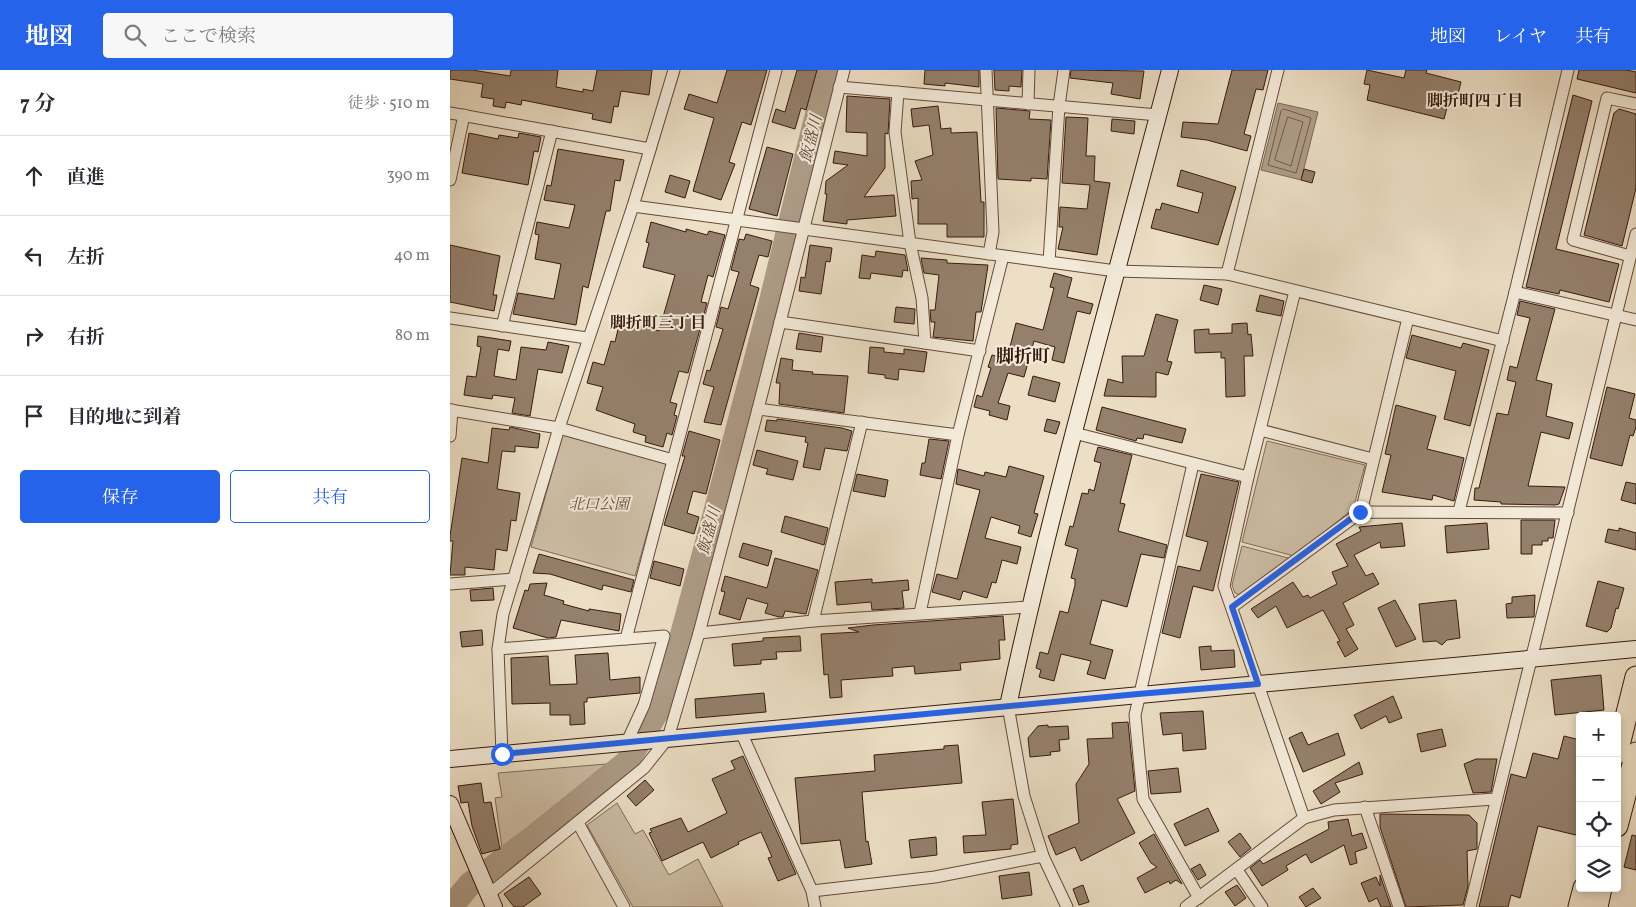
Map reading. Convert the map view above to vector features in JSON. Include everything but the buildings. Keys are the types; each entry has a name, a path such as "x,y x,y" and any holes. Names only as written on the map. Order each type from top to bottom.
{"highway":[{"path":"1621,737 1636,677"},
{"path":"1621,811 1636,753"},
{"path":"1579,907 1583,892"},
{"path":"1597,907 1600,892"}],"street":[{"path":"502,754 498,649 503,614 559,428 633,206 674,70"},
{"path":"626,639 776,70"},
{"path":"450,804 490,897 644,768 668,738 699,633 844,70"},
{"path":"986,70 993,232 989,254"},
{"path":"1028,104 1029,70"},
{"path":"1049,262 1059,106 1064,70"},
{"path":"1067,907 1043,856 1024,796 1008,706 1029,607 1170,70"},
{"path":"1228,274 1278,70"},
{"path":"1459,511 1503,341 1568,70"},
{"path":"839,86 1158,115"},
{"path":"898,92 894,132 910,244 922,298 925,343"},
{"path":"1630,256 1573,240 1607,98 1636,104"},
{"path":"450,113 650,149"},
{"path":"450,180 464,115"},
{"path":"502,326 552,131"},
{"path":"633,206 1116,271 1228,274 1503,341"},
{"path":"1470,907 1495,799 1568,513 1636,234"},
{"path":"920,613 958,435 1003,256"},
{"path":"1295,291 1248,477 1224,586 1304,818"},
{"path":"1515,292 1636,320"},
{"path":"450,318 588,338"},
{"path":"1360,512 1408,318"},
{"path":"780,322 980,351"},
{"path":"758,409 958,435"},
{"path":"450,436 451,410 559,428 673,460"},
{"path":"813,621 862,422"},
{"path":"1260,430 1373,459"},
{"path":"1074,433 1248,477"},
{"path":"1193,464 1138,694 1135,714 1143,799 1199,898"},
{"path":"1232,607 1360,512 1568,513"},
{"path":"450,584 514,580"},
{"path":"699,633 813,621 1029,607"},
{"path":"498,649 664,636 644,705 628,742"},
{"path":"450,759 1636,649"},
{"path":"741,732 812,891 815,907"},
{"path":"1186,907 1304,818 1334,810 1495,799"},
{"path":"1365,807 1399,907"},
{"path":"578,823 624,907"},
{"path":"812,891 935,877 1043,856"},
{"path":"1237,870 1262,907"}],"green space":[{"name":"北口公園","path":"563,434 667,463 635,576 531,547"},
{"path":"1267,441 1365,465 1353,509 1294,556 1242,542"},
{"path":"1242,546 1292,559 1241,595 1235,593 1232,585"},
{"path":"606,764 502,848 495,798 502,797 498,773"},
{"path":"617,803 635,834 643,830 669,875 698,859 723,907 633,907 587,825"}],"water":[{"path":"1278,103 1318,112 1301,180 1261,170"}],"waterway":[{"name":"飯盛川","path":"451,907 470,884 531,839 627,762 657,712 672,671 733,445 829,70"}],"district":[{"name":"脚折町四丁目","path":"1475,102"},
{"name":"脚折町三丁目","path":"658,324"},
{"name":"脚折町","path":"1023,357"}],"route":[{"path":"502,754 1258,684 1232,607 1360,512"}]}
